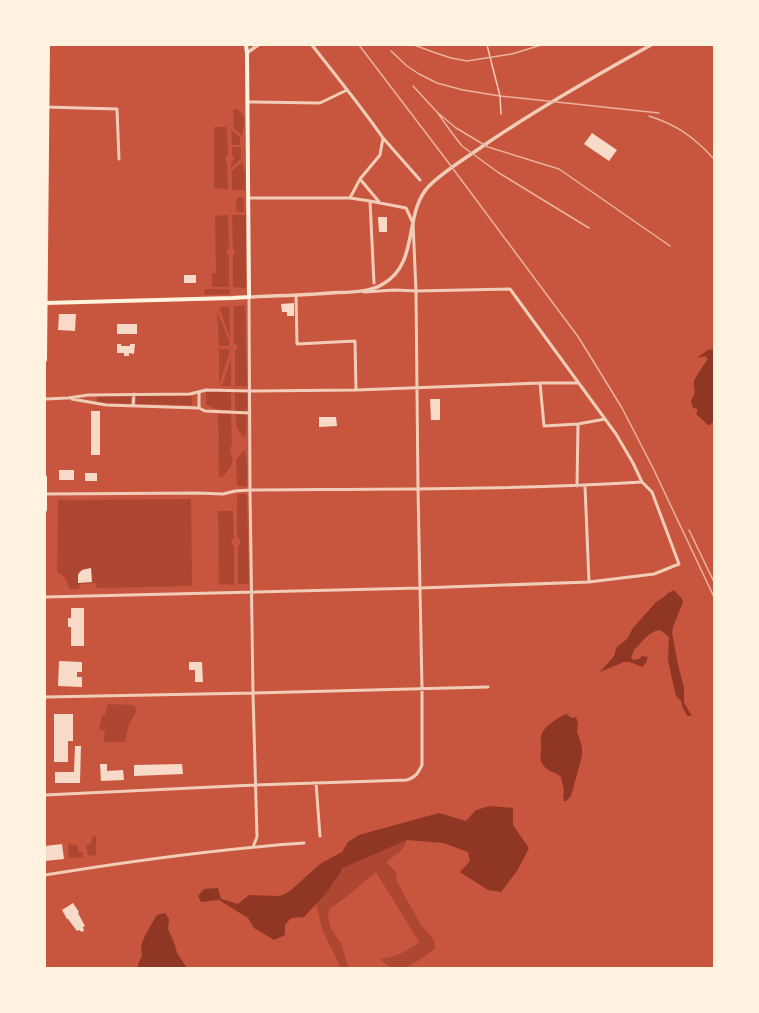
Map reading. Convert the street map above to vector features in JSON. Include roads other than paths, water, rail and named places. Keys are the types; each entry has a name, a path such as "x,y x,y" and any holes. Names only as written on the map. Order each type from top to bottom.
{"main road":[{"path":"45,360 46,107 48,45"},
{"path":"46,303 249,297 246,45"},
{"path":"45,477 45,510"}],"street":[{"path":"247,53 258,45"},
{"path":"312,45 365,111 383,138 420,180"},
{"path":"253,847 258,837 253,693 249,297 369,290 390,280 398,272 404,260 410,240 414,215 420,199 429,186 444,173 530,114 651,45"},
{"path":"247,102 320,102 347,90"},
{"path":"46,107 117,109 119,159"},
{"path":"350,198 360,179 380,154 383,138"},
{"path":"360,179 380,203"},
{"path":"45,794 407,780 417,774 422,765 418,388 413,223 406,208 370,201 350,198 248,198"},
{"path":"370,201 374,284"},
{"path":"45,597 420,588 589,582 654,574 679,564 652,492 642,482 616,434 510,288 395,290 342,294 336,293"},
{"path":"296,295 297,344 355,341 356,390"},
{"path":"540,383 544,426 578,424 605,419"},
{"path":"45,399 68,398 88,394 190,394 206,390 356,390 578,383"},
{"path":"198,408 199,392"},
{"path":"133,406 134,394"},
{"path":"68,398 106,405 198,408 205,411 250,413"},
{"path":"577,486 578,424"},
{"path":"45,494 223,494 235,491 250,490 585,486 642,482"},
{"path":"585,486 589,582"},
{"path":"45,697 488,687"},
{"path":"316,783 320,836"},
{"path":"45,875 181,855 304,843"}],"lane":[{"path":"487,45 500,96 501,114"}],"railway":[{"path":"359,45 579,338 622,408 653,468 714,597"},
{"path":"414,45 451,58 467,61 512,54 541,45"},
{"path":"391,51 407,66 419,74 437,83 463,90 500,96 659,113"},
{"path":"413,86 437,112 462,146 499,173 589,228"},
{"path":"437,112 456,128 488,147 559,169 670,246"},
{"path":"649,116 677,128 692,138 714,159"},
{"path":"689,530 714,582"}]}
